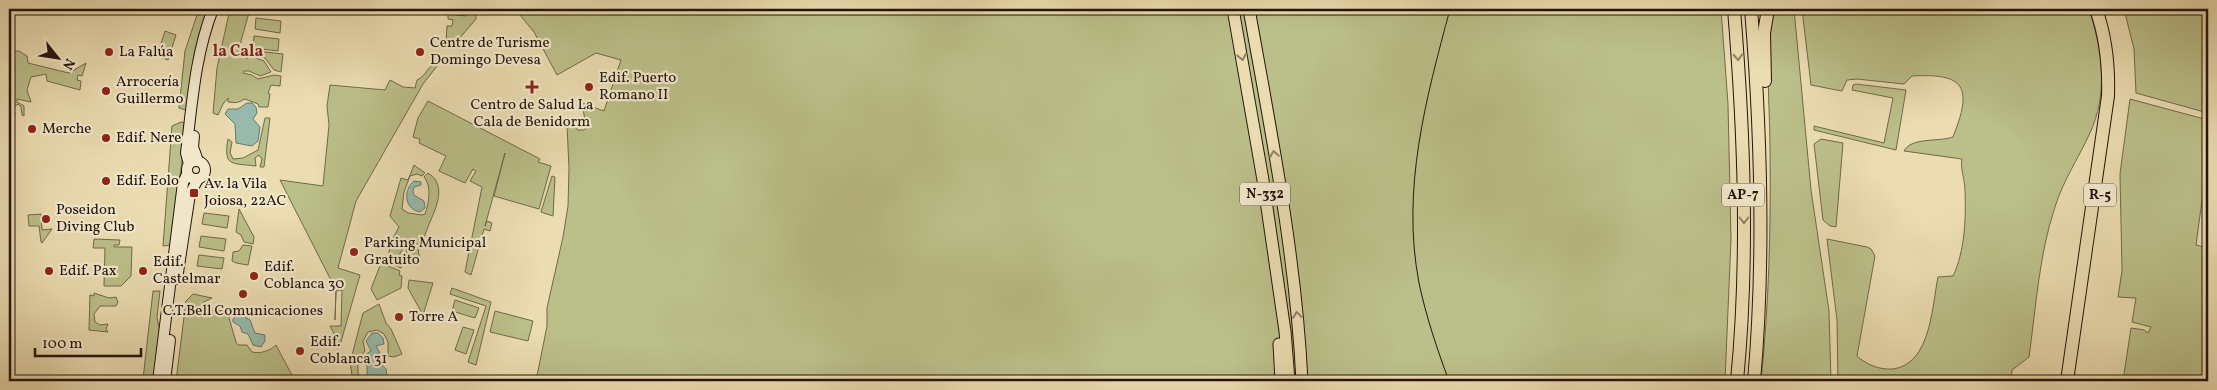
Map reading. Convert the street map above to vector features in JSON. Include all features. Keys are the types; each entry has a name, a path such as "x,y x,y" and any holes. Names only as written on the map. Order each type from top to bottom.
{"highway":[{"name":"N-332","path":"1233,9 1256,134 1272,237 1285,331 1289,381"},
{"name":"N-332","path":"1249,9 1285,227 1304,381"},
{"name":"AP-7","path":"1734,9 1743,166 1742,296 1737,381"},
{"name":"AP-7","path":"1752,9 1761,199 1754,381"},
{"path":"1756,361 1762,310 1765,256 1764,32 1768,9"},
{"path":"2068,381 2108,96 2107,58 2096,9"},
{"name":"R-5","path":"2075,381 2113,94 2112,52 2102,9"},
{"path":"1272,237 1281,381"}],"main road":[{"path":"158,381 182,183 191,166 186,153 199,55 213,9"},
{"path":"198,179 192,179 193,144 209,40 220,9"},
{"path":"165,381 174,300 190,194 205,170 203,164 191,166"}],"green space":[{"path":"199,9 207,9 199,37 189,111 179,108 185,51"},
{"path":"230,9 250,9 240,49 246,59 251,56 264,61 271,72 260,76 249,71 244,71 243,73 258,79 274,75 281,76 280,86 271,85 268,93 270,94 268,107 259,107 258,104 245,99 237,102 228,102 228,98 218,115 213,113 217,68"},
{"path":"467,9 476,9 476,19 452,47 446,43 447,26 452,26 453,20 448,19 448,14 466,16"},
{"path":"515,9 537,9 547,13 548,10 546,9 1721,9 1728,104 1731,239 1725,381 536,381 547,326 547,308 568,206 567,125 571,124 578,130 586,128 583,108 581,109 579,102 604,111 621,60 596,53 557,75 534,32"},
{"path":"1774,9 1794,9 1811,190 1829,311 1831,381 1761,381 1768,294 1770,236 1768,60"},
{"path":"1802,9 2089,9 2100,56 2101,88 2099,104 2089,135 2058,197 2045,244 2029,357 2012,370 2011,381 1838,381 1837,320 1827,239 1867,247 1871,249 1875,256 1857,356 1869,364 1883,369 1893,369 1906,365 1915,357 1927,332 1938,277 1953,276 1957,266 1964,234 1965,186 1962,159 1904,151 1919,142 1953,137 1959,120 1963,95 1960,87 1954,81 1944,77 1930,76 1912,76 1904,84 1857,79 1847,80 1842,91 1811,85"},
{"path":"2124,9 2208,9 2208,113 2136,93 2134,49"},
{"path":"256,18 281,21 280,33 255,29"},
{"path":"165,31 176,35 168,60 157,56"},
{"path":"254,36 279,39 278,51 253,48"},
{"path":"247,50 283,54 281,72 274,70 265,58 247,53"},
{"path":"19,51 27,56 28,63 69,73 86,63 82,76 78,75 77,80 81,81 80,90 47,81 46,74 31,77 27,90 31,102 17,99 17,102 24,106 24,116 18,104 14,107 15,116 9,117 11,90 9,89 9,52"},
{"path":"441,61 423,84 356,201 338,268 360,275 340,345 330,326 341,326 342,290 336,291 335,320 336,290 280,180 323,186 329,125 327,106 330,85 385,90 390,80 403,87 415,88 417,80 432,65"},
{"path":"1853,85 1906,90 1896,150 1814,130 1814,126 1884,143 1893,98 1852,90"},
{"path":"2130,99 2208,120 2208,156 2196,245 2208,248 2208,381 2123,381 2131,328 2144,330 2148,333 2151,327 2132,322 2136,298 2118,297 2122,271 2120,174"},
{"path":"428,101 540,159 538,162 551,166 539,209 494,196 505,153 485,226 487,221 492,223 490,231 484,229 471,275 465,272 482,187 470,181 476,171 473,169 465,183 439,171 446,156 419,143 420,139 413,137 418,118"},
{"path":"265,118 270,118 264,167 260,167 262,159 259,155 255,158 256,166 231,162 227,155 228,139 232,142 230,153 233,159 243,158 258,150"},
{"path":"181,122 187,123 171,245 163,246 172,126"},
{"path":"1821,139 1843,143 1836,227 1830,226 1823,220 1814,144"},
{"path":"414,165 425,173 422,176 417,174 410,176 404,192 402,209 408,213 425,214 429,200 429,190 424,177 428,173 436,180 439,188 438,198 423,245 410,244 400,253 400,258 407,257 406,249 418,247 420,263 403,261 401,268 387,262 391,242 399,227 390,216 401,178 408,180"},
{"path":"552,176 555,177 553,216 541,212"},
{"path":"239,209 254,237 253,244 244,242 241,235 236,232"},
{"path":"204,213 229,216 227,228 202,224"},
{"path":"41,214 42,230 52,229 42,243 39,226 29,226 28,215"},
{"path":"201,236 226,239 224,251 199,247"},
{"path":"94,239 120,240 119,245 114,245 114,247 132,247 131,276 121,286 104,286 105,248 93,248"},
{"path":"243,245 252,246 248,265 232,261 233,252 239,251"},
{"path":"199,255 224,258 222,269 197,266"},
{"path":"381,263 400,271 399,275 402,276 401,288 377,300 371,289"},
{"path":"409,280 433,283 423,315 408,288"},
{"path":"452,288 491,302 476,365 468,362 486,306 450,294"},
{"path":"153,291 160,291 157,317 160,333 154,381 139,381 139,379 143,379"},
{"path":"94,293 109,298 116,297 118,302 116,306 100,306 94,314 95,322 100,325 108,324 106,329 108,332 89,330 90,295 94,296"},
{"path":"193,294 212,298 202,303 214,311 231,310 229,318 238,345 247,345 252,352 258,353 276,345 295,381 176,381 186,301"},
{"path":"455,300 479,308 475,318 452,311"},
{"path":"379,304 386,323 391,329 402,354 394,357 388,356 388,342 384,334 377,330 368,332 363,341 365,351 360,357 358,366 359,377 363,377 365,381 353,381 350,363 363,313"},
{"path":"495,311 533,321 528,341 490,332"},
{"path":"463,327 474,330 466,354 455,350"}],"shaded area":[{"path":"247,103 252,103 256,107 257,113 253,119 260,127 258,141 252,146 236,143 235,124 225,114 228,109 238,109"},
{"path":"414,181 421,182 421,185 414,187 413,191 414,195 424,201 425,208 420,212 411,207 407,199 408,189"},
{"path":"239,314 250,320 255,333 265,335 265,341 261,347 253,345 248,334 242,332 240,326 233,322 233,319"},
{"path":"372,333 378,333 383,338 384,344 376,346 380,353 373,357 376,363 386,369 387,377 384,381 371,381 367,375 367,366 362,362 363,356 371,351 366,341"}],"tram line":[{"path":"1449,381 1432,332 1419,283 1414,248 1413,213 1419,144 1425,110 1450,9"}],"place":[{"name":"La Falúa","path":"109,52"},
{"name":"Centre de Turisme Domingo Devesa","path":"420,52"},
{"name":"Centro de Salud La Cala de Benidorm","path":"532,87"},
{"name":"Edif. Puerto Romano II","path":"589,87"},
{"name":"Arrocería Guillermo","path":"106,91"},
{"name":"Merche","path":"32,129"},
{"name":"Edif. Nere","path":"106,138"},
{"name":"Edif. Eolo","path":"106,181"},
{"name":"Av. la Vila Joiosa, 22AC","path":"194,193"},
{"name":"Poseidon Diving Club","path":"46,219"},
{"name":"Parking Municipal Gratuito","path":"354,252"},
{"name":"Edif. Pax","path":"49,271"},
{"name":"Edif. Castelmar","path":"143,271"},
{"name":"Edif. Coblanca 30","path":"254,276"},
{"name":"C.T.Bell Comunicaciones","path":"243,294"},
{"name":"Torre A","path":"399,317"},
{"name":"Edif. Coblanca 31","path":"300,351"}],"district":[{"name":"la Cala","path":"238,52"}]}
